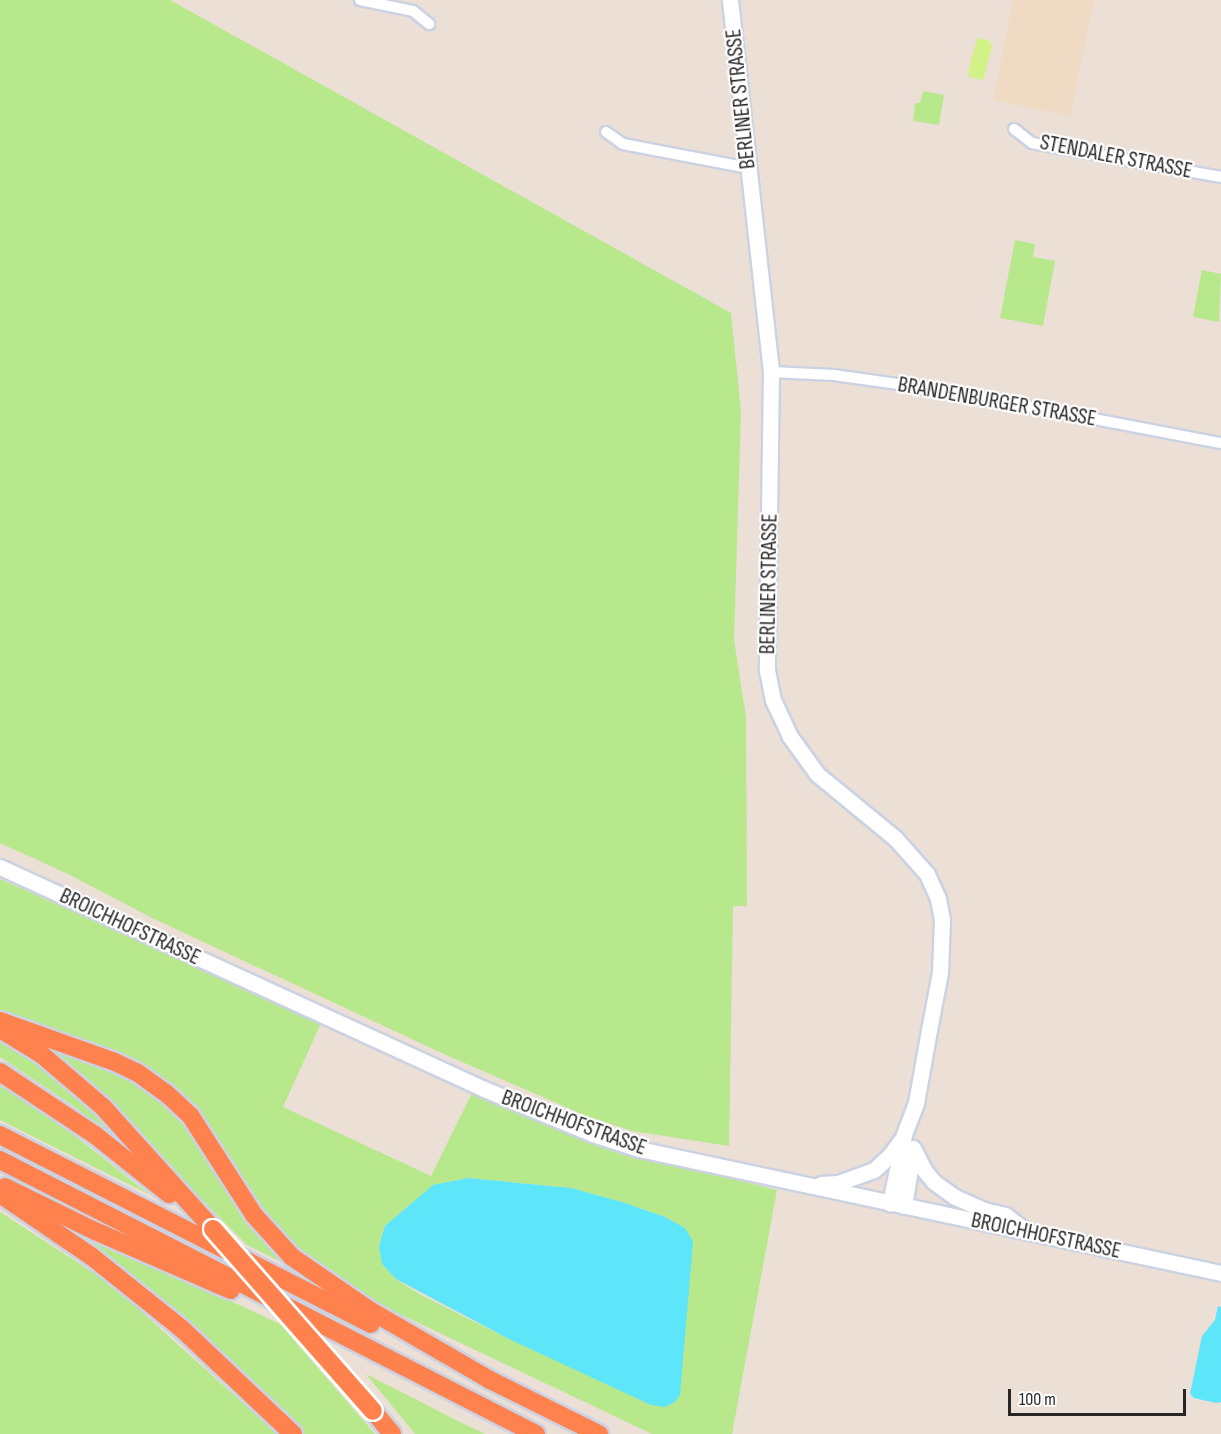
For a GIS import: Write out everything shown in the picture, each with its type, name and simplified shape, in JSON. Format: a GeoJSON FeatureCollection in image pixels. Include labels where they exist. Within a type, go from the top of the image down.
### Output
{"type":"FeatureCollection","features":[{"type":"Feature","properties":{"kind":"highway"},"geometry":{"type":"LineString","coordinates":[[0,1021],[115,1062],[166,1093],[190,1115],[254,1215],[292,1257],[371,1311],[490,1380]]}},
{"type":"Feature","properties":{"kind":"highway"},"geometry":{"type":"LineString","coordinates":[[0,1029],[41,1054],[102,1107],[213,1229],[392,1434]]}},
{"type":"Feature","properties":{"kind":"highway"},"geometry":{"type":"LineString","coordinates":[[0,1072],[95,1135],[213,1229]]}},
{"type":"Feature","properties":{"kind":"highway"},"geometry":{"type":"LineString","coordinates":[[0,1135],[357,1317],[599,1434]]}},
{"type":"Feature","properties":{"kind":"highway"},"geometry":{"type":"LineString","coordinates":[[0,1160],[536,1434]]}},
{"type":"Feature","properties":{"kind":"highway"},"geometry":{"type":"LineString","coordinates":[[0,1185],[95,1231],[274,1310],[326,1326]]}},
{"type":"Feature","properties":{"kind":"highway"},"geometry":{"type":"LineString","coordinates":[[0,1194],[91,1256],[182,1329],[293,1434]]}},
{"type":"Feature","properties":{"kind":"street"},"geometry":{"type":"LineString","coordinates":[[360,0],[413,11],[429,24]]}},
{"type":"Feature","properties":{"kind":"street","name":"BERLINER STRASSE"},"geometry":{"type":"LineString","coordinates":[[730,0],[771,372],[767,670],[773,700],[789,735],[817,774],[909,852],[927,874],[938,899],[942,920],[940,972],[916,1103],[904,1135],[897,1205]]}},
{"type":"Feature","properties":{"kind":"street","name":"STENDALER STRASSE"},"geometry":{"type":"LineString","coordinates":[[1014,129],[1032,142],[1221,177]]}},
{"type":"Feature","properties":{"kind":"street"},"geometry":{"type":"LineString","coordinates":[[606,132],[623,144],[749,168]]}},
{"type":"Feature","properties":{"kind":"street","name":"BRANDENBURGER STRASSE"},"geometry":{"type":"LineString","coordinates":[[771,372],[834,375],[953,392],[1221,443]]}},
{"type":"Feature","properties":{"kind":"street","name":"BROICHHOFSTRASSE"},"geometry":{"type":"LineString","coordinates":[[0,867],[554,1119],[639,1149],[1221,1273]]}},
{"type":"Feature","properties":{"kind":"street","name":"BERLINER STRASSE"},"geometry":{"type":"LineString","coordinates":[[897,1205],[913,1148],[917,1116],[916,1103]]}},
{"type":"Feature","properties":{"kind":"street"},"geometry":{"type":"LineString","coordinates":[[808,1185],[838,1183],[874,1170],[891,1154],[904,1135]]}},
{"type":"Feature","properties":{"kind":"street"},"geometry":{"type":"LineString","coordinates":[[913,1148],[924,1170],[934,1182],[956,1197],[984,1210],[1005,1215],[1024,1230]]}},
{"type":"Feature","properties":{"kind":"street"},"geometry":{"type":"LineString","coordinates":[[1193,1267],[1221,1260]]}},
{"type":"Feature","properties":{"kind":"shaded area"},"geometry":{"type":"Polygon","coordinates":[[[1013,0],[1094,0],[1070,116],[993,100],[1013,0]]]}},
{"type":"Feature","properties":{"kind":"green space"},"geometry":{"type":"Polygon","coordinates":[[[0,0],[170,0],[731,313],[741,411],[734,640],[746,717],[747,906],[733,906],[729,1146],[632,1131],[584,1115],[446,1055],[152,918],[68,874],[0,843],[0,0]]]}},
{"type":"Feature","properties":{"kind":"green space"},"geometry":{"type":"Polygon","coordinates":[[[977,38],[990,41],[992,47],[983,80],[969,77],[968,73],[977,38]]]}},
{"type":"Feature","properties":{"kind":"green space"},"geometry":{"type":"Polygon","coordinates":[[[923,91],[944,95],[939,125],[913,121],[915,103],[920,103],[923,91]]]}},
{"type":"Feature","properties":{"kind":"green space"},"geometry":{"type":"Polygon","coordinates":[[[1015,240],[1035,244],[1033,257],[1055,261],[1043,326],[1000,318],[1015,240]]]}},
{"type":"Feature","properties":{"kind":"green space"},"geometry":{"type":"Polygon","coordinates":[[[1202,270],[1221,274],[1219,322],[1193,317],[1202,270]]]}},
{"type":"Feature","properties":{"kind":"green space"},"geometry":{"type":"Polygon","coordinates":[[[0,879],[322,1021],[283,1107],[431,1176],[473,1091],[624,1153],[777,1190],[732,1434],[652,1434],[364,1297],[315,1263],[277,1230],[246,1189],[220,1146],[112,1052],[0,1011],[0,879]],[[468,1178],[433,1185],[385,1226],[379,1246],[382,1264],[396,1279],[419,1294],[507,1338],[685,1228],[665,1217],[571,1188],[468,1178]]]}},
{"type":"Feature","properties":{"kind":"green space"},"geometry":{"type":"Polygon","coordinates":[[[0,1034],[66,1079],[122,1139],[121,1141],[0,1057],[0,1034]]]}},
{"type":"Feature","properties":{"kind":"green space"},"geometry":{"type":"Polygon","coordinates":[[[25,1035],[75,1051],[163,1096],[304,1273],[247,1245],[61,1058],[25,1035]]]}},
{"type":"Feature","properties":{"kind":"green space"},"geometry":{"type":"Polygon","coordinates":[[[0,1082],[35,1104],[150,1195],[0,1120],[0,1082]]]}},
{"type":"Feature","properties":{"kind":"green space"},"geometry":{"type":"Polygon","coordinates":[[[0,1212],[112,1285],[277,1434],[0,1434],[0,1212]]]}},
{"type":"Feature","properties":{"kind":"green space"},"geometry":{"type":"Polygon","coordinates":[[[57,1220],[280,1324],[375,1434],[304,1434],[137,1282],[57,1220]]]}},
{"type":"Feature","properties":{"kind":"green space"},"geometry":{"type":"Polygon","coordinates":[[[366,1374],[460,1422],[485,1434],[415,1434],[366,1374]]]}},
{"type":"Feature","properties":{"kind":"water"},"geometry":{"type":"Polygon","coordinates":[[[468,1178],[571,1188],[665,1217],[685,1228],[693,1242],[680,1395],[675,1402],[665,1407],[651,1405],[507,1338],[396,1279],[382,1264],[379,1246],[385,1226],[433,1185],[468,1178]]]}},
{"type":"Feature","properties":{"kind":"water"},"geometry":{"type":"Polygon","coordinates":[[[1218,1306],[1221,1307],[1221,1402],[1216,1403],[1194,1398],[1190,1394],[1202,1336],[1215,1320],[1218,1306]]]}}]}
